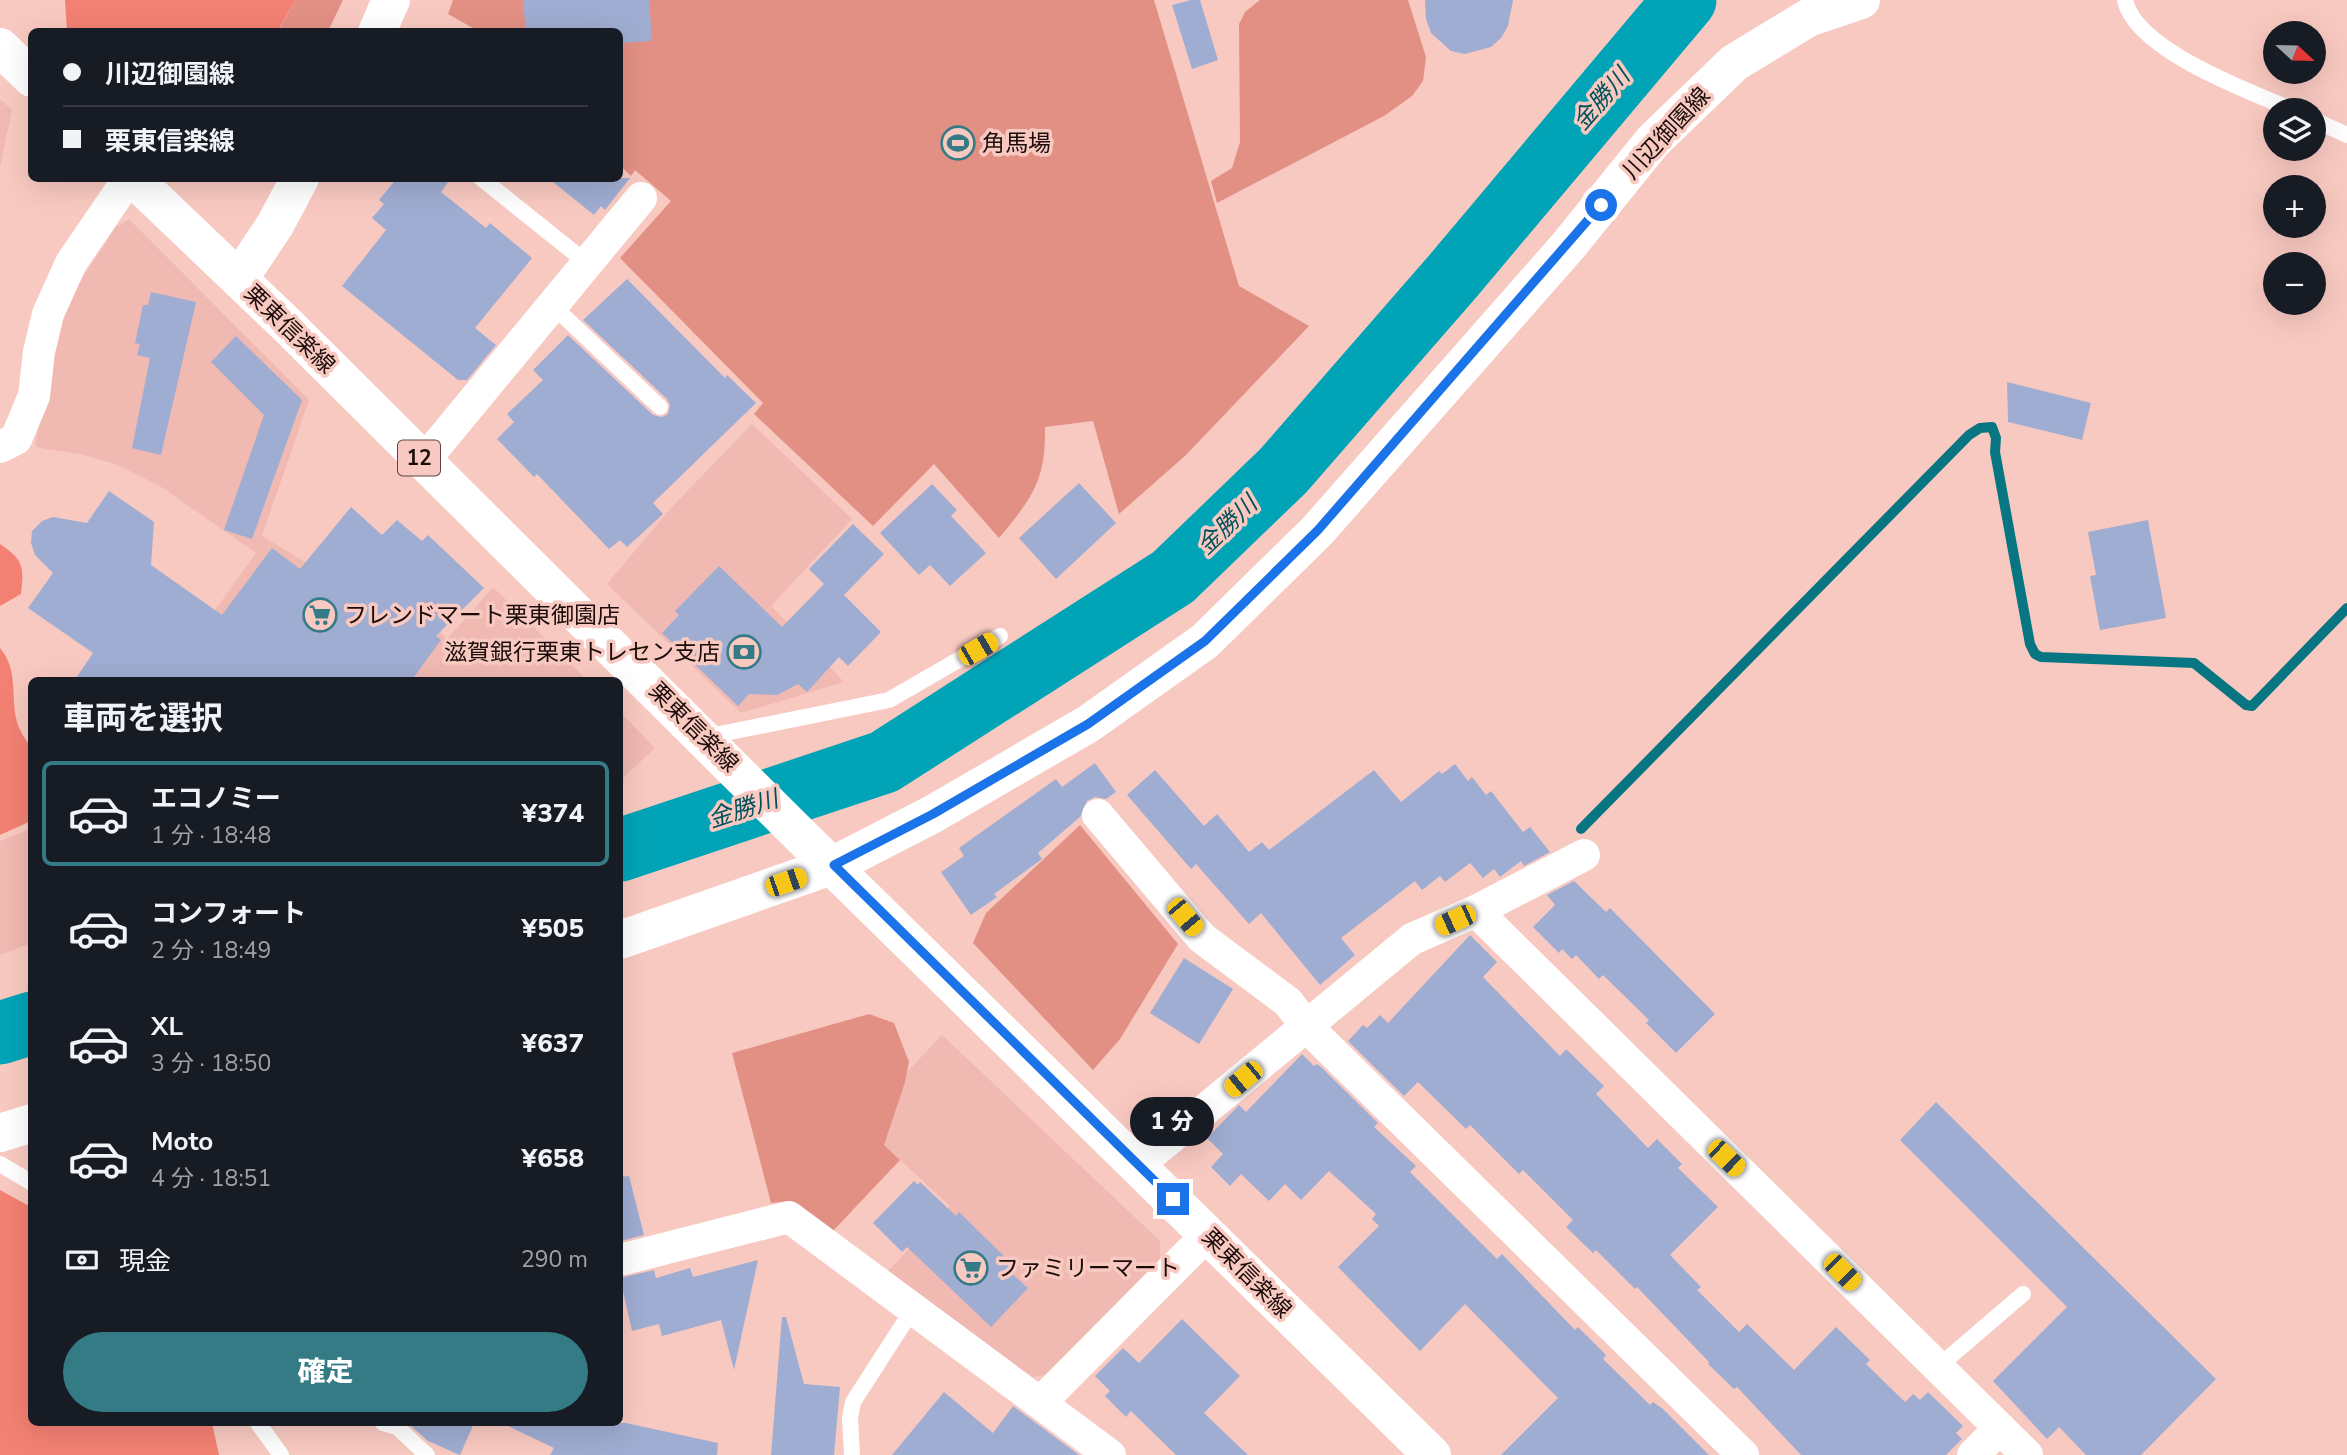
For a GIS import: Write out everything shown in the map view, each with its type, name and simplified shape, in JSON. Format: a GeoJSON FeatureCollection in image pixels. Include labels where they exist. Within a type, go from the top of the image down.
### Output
{"type":"FeatureCollection","features":[{"type":"Feature","properties":{"kind":"main road"},"geometry":{"type":"LineString","coordinates":[[379,28],[391,0]]}},
{"type":"Feature","properties":{"kind":"main road","name":"川辺御園線"},"geometry":{"type":"LineString","coordinates":[[623,939],[834,865],[933,814],[1088,724],[1205,641],[1318,530],[1567,246],[1653,141],[1734,63],[1808,18],[1861,0]]}},
{"type":"Feature","properties":{"kind":"main road"},"geometry":{"type":"LineString","coordinates":[[0,47],[28,74]]}},
{"type":"Feature","properties":{"kind":"main road","name":"栗東信楽線"},"geometry":{"type":"LineString","coordinates":[[135,182],[239,279],[800,835],[834,865],[1432,1455]]}},
{"type":"Feature","properties":{"kind":"main road"},"geometry":{"type":"LineString","coordinates":[[239,279],[275,225],[298,182]]}},
{"type":"Feature","properties":{"kind":"main road"},"geometry":{"type":"LineString","coordinates":[[0,1133],[28,1124]]}},
{"type":"Feature","properties":{"kind":"street"},"geometry":{"type":"LineString","coordinates":[[0,447],[16,439],[34,396],[48,314],[71,263],[128,182]]}},
{"type":"Feature","properties":{"kind":"street"},"geometry":{"type":"LineString","coordinates":[[423,462],[641,198]]}},
{"type":"Feature","properties":{"kind":"street"},"geometry":{"type":"LineString","coordinates":[[1098,815],[1202,938],[1288,1002],[1306,1026],[1743,1455]]}},
{"type":"Feature","properties":{"kind":"street"},"geometry":{"type":"LineString","coordinates":[[1138,1165],[1412,939],[1476,911],[1584,855]]}},
{"type":"Feature","properties":{"kind":"street"},"geometry":{"type":"LineString","coordinates":[[1476,911],[2027,1455]]}},
{"type":"Feature","properties":{"kind":"street"},"geometry":{"type":"LineString","coordinates":[[623,1259],[789,1217],[1042,1401],[1110,1455]]}},
{"type":"Feature","properties":{"kind":"street"},"geometry":{"type":"LineString","coordinates":[[1042,1401],[1208,1234]]}},
{"type":"Feature","properties":{"kind":"street"},"geometry":{"type":"LineString","coordinates":[[1973,1455],[2000,1428]]}},
{"type":"Feature","properties":{"kind":"lane"},"geometry":{"type":"LineString","coordinates":[[2125,0],[2127,11],[2144,32],[2174,54],[2267,98]]}},
{"type":"Feature","properties":{"kind":"lane"},"geometry":{"type":"LineString","coordinates":[[2326,125],[2347,135]]}},
{"type":"Feature","properties":{"kind":"lane"},"geometry":{"type":"LineString","coordinates":[[486,182],[587,264]]}},
{"type":"Feature","properties":{"kind":"lane"},"geometry":{"type":"LineString","coordinates":[[552,305],[660,407]]}},
{"type":"Feature","properties":{"kind":"lane"},"geometry":{"type":"LineString","coordinates":[[715,748],[889,700],[1000,636]]}},
{"type":"Feature","properties":{"kind":"lane"},"geometry":{"type":"LineString","coordinates":[[0,1164],[28,1181]]}},
{"type":"Feature","properties":{"kind":"lane"},"geometry":{"type":"LineString","coordinates":[[1938,1367],[2023,1294]]}},
{"type":"Feature","properties":{"kind":"lane"},"geometry":{"type":"LineString","coordinates":[[852,1455],[850,1418],[853,1402],[913,1309]]}},
{"type":"Feature","properties":{"kind":"lane"},"geometry":{"type":"LineString","coordinates":[[260,1426],[281,1455]]}},
{"type":"Feature","properties":{"kind":"lane"},"geometry":{"type":"LineString","coordinates":[[394,1426],[427,1455]]}},
{"type":"Feature","properties":{"kind":"shaded area"},"geometry":{"type":"Polygon","coordinates":[[[65,0],[295,0],[280,28],[67,28],[65,0]]]}},
{"type":"Feature","properties":{"kind":"shaded area"},"geometry":{"type":"Polygon","coordinates":[[[295,0],[343,0],[329,28],[280,28],[295,0]]]}},
{"type":"Feature","properties":{"kind":"shaded area","name":"角馬場"},"geometry":{"type":"Polygon","coordinates":[[[453,0],[1154,0],[1239,286],[1309,326],[1186,455],[1119,514],[1093,421],[1045,427],[1043,462],[1035,488],[999,538],[934,464],[873,526],[754,414],[763,403],[620,258],[671,201],[635,170],[631,176],[623,168],[623,28],[473,28],[448,14],[453,0]]]}},
{"type":"Feature","properties":{"kind":"shaded area"},"geometry":{"type":"Polygon","coordinates":[[[1260,0],[1408,0],[1426,57],[1423,81],[1412,96],[1384,116],[1217,203],[1211,181],[1232,168],[1240,142],[1239,24],[1245,12],[1260,0]]]}},
{"type":"Feature","properties":{"kind":"shaded area"},"geometry":{"type":"Polygon","coordinates":[[[0,99],[12,110],[0,167],[0,99]]]}},
{"type":"Feature","properties":{"kind":"shaded area"},"geometry":{"type":"Polygon","coordinates":[[[129,219],[309,400],[262,536],[350,589],[373,563],[447,639],[493,587],[584,677],[167,677],[256,553],[163,488],[116,464],[79,454],[35,447],[57,317],[116,227],[129,219]]]}},
{"type":"Feature","properties":{"kind":"shaded area"},"geometry":{"type":"Polygon","coordinates":[[[752,424],[852,519],[771,606],[844,682],[741,713],[607,584],[672,507],[752,424]]]}},
{"type":"Feature","properties":{"kind":"shaded area"},"geometry":{"type":"Polygon","coordinates":[[[0,544],[18,560],[22,577],[21,594],[0,606],[0,544]]]}},
{"type":"Feature","properties":{"kind":"shaded area"},"geometry":{"type":"Polygon","coordinates":[[[0,648],[8,660],[11,672],[17,722],[28,742],[28,822],[0,835],[0,648]]]}},
{"type":"Feature","properties":{"kind":"shaded area"},"geometry":{"type":"Polygon","coordinates":[[[623,715],[655,748],[623,778],[623,715]]]}},
{"type":"Feature","properties":{"kind":"shaded area"},"geometry":{"type":"Polygon","coordinates":[[[1080,825],[1178,944],[1120,1039],[1093,1070],[973,943],[986,913],[1080,825]]]}},
{"type":"Feature","properties":{"kind":"shaded area"},"geometry":{"type":"Polygon","coordinates":[[[28,830],[28,944],[0,955],[0,841],[28,830]]]}},
{"type":"Feature","properties":{"kind":"shaded area"},"geometry":{"type":"Polygon","coordinates":[[[869,1014],[894,1023],[909,1062],[884,1145],[900,1160],[833,1231],[791,1201],[771,1203],[732,1053],[869,1014]]]}},
{"type":"Feature","properties":{"kind":"shaded area"},"geometry":{"type":"Polygon","coordinates":[[[942,1035],[1160,1241],[1160,1258],[1047,1375],[1032,1377],[888,1271],[950,1206],[884,1145],[907,1072],[942,1035]]]}},
{"type":"Feature","properties":{"kind":"shaded area"},"geometry":{"type":"Polygon","coordinates":[[[0,1190],[28,1205],[28,1426],[213,1426],[219,1455],[0,1455],[0,1190]]]}},
{"type":"Feature","properties":{"kind":"building"},"geometry":{"type":"Polygon","coordinates":[[[523,0],[649,0],[652,41],[623,43],[623,28],[526,28],[523,0]]]}},
{"type":"Feature","properties":{"kind":"building"},"geometry":{"type":"Polygon","coordinates":[[[1200,0],[1218,60],[1192,69],[1172,5],[1200,0]]]}},
{"type":"Feature","properties":{"kind":"building"},"geometry":{"type":"Polygon","coordinates":[[[1425,0],[1513,0],[1508,26],[1501,38],[1491,47],[1465,54],[1451,51],[1431,33],[1426,19],[1425,0]]]}},
{"type":"Feature","properties":{"kind":"building"},"geometry":{"type":"Polygon","coordinates":[[[623,178],[630,178],[605,210],[601,206],[594,215],[553,182],[623,182],[623,178]]]}},
{"type":"Feature","properties":{"kind":"building"},"geometry":{"type":"Polygon","coordinates":[[[394,182],[448,182],[441,192],[486,228],[490,223],[532,258],[475,328],[496,345],[467,380],[458,380],[342,286],[386,230],[372,218],[384,204],[379,200],[394,182]]]}},
{"type":"Feature","properties":{"kind":"building"},"geometry":{"type":"Polygon","coordinates":[[[627,279],[725,378],[727,375],[756,403],[653,503],[663,514],[627,547],[620,540],[609,549],[537,474],[534,477],[497,439],[514,422],[507,414],[543,380],[533,370],[568,335],[653,415],[662,417],[668,414],[670,405],[667,399],[583,320],[627,279]]]}},
{"type":"Feature","properties":{"kind":"building"},"geometry":{"type":"Polygon","coordinates":[[[151,292],[196,302],[161,455],[132,448],[150,358],[137,355],[140,344],[135,343],[143,305],[148,305],[151,292]]]}},
{"type":"Feature","properties":{"kind":"building"},"geometry":{"type":"Polygon","coordinates":[[[236,336],[302,400],[252,539],[224,530],[264,415],[211,362],[236,336]]]}},
{"type":"Feature","properties":{"kind":"building"},"geometry":{"type":"Polygon","coordinates":[[[2007,382],[2091,403],[2082,440],[2008,422],[2007,382]]]}},
{"type":"Feature","properties":{"kind":"building"},"geometry":{"type":"Polygon","coordinates":[[[1079,483],[1116,523],[1056,579],[1019,538],[1079,483]]]}},
{"type":"Feature","properties":{"kind":"building"},"geometry":{"type":"Polygon","coordinates":[[[932,484],[957,510],[951,516],[986,553],[950,586],[930,565],[919,575],[880,533],[932,484]]]}},
{"type":"Feature","properties":{"kind":"building"},"geometry":{"type":"Polygon","coordinates":[[[109,491],[154,522],[151,565],[222,615],[272,548],[300,569],[351,507],[382,535],[397,520],[422,541],[428,535],[484,588],[436,636],[441,640],[414,677],[77,677],[93,653],[28,608],[53,573],[35,555],[31,543],[32,531],[42,521],[53,517],[87,523],[109,491]]]}},
{"type":"Feature","properties":{"kind":"building"},"geometry":{"type":"Polygon","coordinates":[[[2148,520],[2166,618],[2100,630],[2090,576],[2096,575],[2088,532],[2148,520]]]}},
{"type":"Feature","properties":{"kind":"building","name":"滋賀銀行栗東トレセン支店"},"geometry":{"type":"Polygon","coordinates":[[[853,524],[884,554],[844,595],[881,632],[848,666],[839,657],[807,692],[798,684],[777,695],[749,694],[738,706],[662,633],[679,615],[675,611],[719,566],[782,627],[824,584],[809,569],[853,524]]]}},
{"type":"Feature","properties":{"kind":"building"},"geometry":{"type":"Polygon","coordinates":[[[1095,763],[1116,792],[1106,799],[1095,797],[1087,801],[1080,817],[1038,853],[1042,859],[994,894],[997,897],[971,915],[941,872],[964,856],[959,848],[1056,779],[1062,787],[1095,763]]]}},
{"type":"Feature","properties":{"kind":"building"},"geometry":{"type":"Polygon","coordinates":[[[1455,764],[1468,781],[1472,777],[1486,795],[1491,791],[1523,832],[1530,827],[1550,852],[1524,866],[1521,861],[1500,877],[1494,869],[1483,878],[1470,863],[1445,882],[1440,876],[1422,890],[1415,881],[1341,938],[1355,955],[1320,985],[1261,913],[1249,924],[1196,864],[1191,869],[1127,795],[1155,770],[1204,826],[1217,814],[1249,852],[1262,842],[1269,850],[1374,770],[1401,802],[1439,771],[1442,774],[1455,764]]]}},
{"type":"Feature","properties":{"kind":"building"},"geometry":{"type":"Polygon","coordinates":[[[1574,881],[1606,912],[1610,908],[1715,1014],[1676,1053],[1646,1023],[1649,1020],[1603,975],[1599,979],[1576,955],[1572,959],[1562,949],[1559,953],[1533,927],[1555,905],[1547,895],[1574,881]]]}},
{"type":"Feature","properties":{"kind":"building"},"geometry":{"type":"Polygon","coordinates":[[[1470,935],[1497,962],[1483,977],[1560,1056],[1566,1049],[1604,1086],[1596,1094],[1648,1148],[1657,1139],[1682,1164],[1678,1168],[1718,1207],[1670,1255],[1701,1287],[1697,1290],[1739,1332],[1747,1324],[1794,1370],[1836,1327],[1870,1360],[1866,1364],[1905,1402],[1913,1394],[1920,1400],[1928,1392],[1963,1426],[1956,1433],[1962,1439],[1946,1455],[1801,1455],[1737,1387],[1734,1389],[1708,1364],[1637,1287],[1635,1289],[1596,1250],[1593,1253],[1566,1227],[1573,1220],[1523,1170],[1519,1174],[1470,1125],[1466,1129],[1418,1082],[1404,1096],[1348,1041],[1363,1025],[1367,1028],[1380,1015],[1388,1023],[1470,935]]]}},
{"type":"Feature","properties":{"kind":"building"},"geometry":{"type":"Polygon","coordinates":[[[1184,958],[1233,989],[1199,1044],[1150,1013],[1184,958]]]}},
{"type":"Feature","properties":{"kind":"building"},"geometry":{"type":"Polygon","coordinates":[[[1302,1054],[1314,1066],[1317,1064],[1322,1068],[1378,1123],[1374,1127],[1416,1166],[1410,1172],[1497,1259],[1502,1254],[1575,1330],[1578,1327],[1606,1355],[1603,1359],[1650,1405],[1653,1402],[1663,1409],[1709,1455],[1501,1455],[1558,1398],[1465,1304],[1420,1351],[1338,1267],[1379,1226],[1372,1219],[1376,1214],[1329,1171],[1301,1200],[1285,1184],[1269,1201],[1241,1174],[1230,1186],[1211,1167],[1223,1154],[1207,1138],[1239,1105],[1246,1112],[1302,1054]]]}},
{"type":"Feature","properties":{"kind":"building"},"geometry":{"type":"Polygon","coordinates":[[[1936,1102],[2216,1379],[2141,1455],[2086,1455],[2059,1427],[2047,1439],[1993,1381],[2067,1307],[1900,1140],[1936,1102]]]}},
{"type":"Feature","properties":{"kind":"building"},"geometry":{"type":"Polygon","coordinates":[[[629,1176],[644,1235],[623,1240],[623,1177],[629,1176]]]}},
{"type":"Feature","properties":{"kind":"building","name":"ファミリーマート"},"geometry":{"type":"Polygon","coordinates":[[[914,1181],[918,1185],[920,1182],[956,1216],[959,1212],[1014,1266],[1009,1271],[1028,1288],[991,1327],[907,1247],[902,1252],[873,1223],[914,1181]]]}},
{"type":"Feature","properties":{"kind":"building"},"geometry":{"type":"Polygon","coordinates":[[[758,1260],[734,1370],[721,1320],[662,1336],[659,1324],[632,1331],[623,1291],[623,1277],[654,1270],[656,1278],[690,1268],[693,1277],[758,1260]]]}},
{"type":"Feature","properties":{"kind":"building"},"geometry":{"type":"Polygon","coordinates":[[[782,1317],[786,1317],[804,1384],[840,1387],[834,1455],[771,1455],[782,1317]]]}},
{"type":"Feature","properties":{"kind":"building"},"geometry":{"type":"Polygon","coordinates":[[[1182,1319],[1240,1376],[1204,1413],[1248,1455],[1176,1455],[1131,1411],[1126,1417],[1105,1396],[1110,1391],[1095,1376],[1123,1348],[1139,1363],[1182,1319]]]}},
{"type":"Feature","properties":{"kind":"building"},"geometry":{"type":"Polygon","coordinates":[[[944,1392],[993,1433],[1013,1406],[1079,1455],[892,1455],[944,1392]]]}},
{"type":"Feature","properties":{"kind":"building"},"geometry":{"type":"Polygon","coordinates":[[[623,1423],[626,1423],[718,1443],[717,1455],[550,1455],[554,1448],[508,1426],[623,1426],[623,1423]]]}},
{"type":"Feature","properties":{"kind":"building"},"geometry":{"type":"Polygon","coordinates":[[[411,1426],[473,1426],[460,1455],[428,1441],[411,1426]]]}},
{"type":"Feature","properties":{"kind":"waterway","name":"金勝川"},"geometry":{"type":"LineString","coordinates":[[623,849],[884,762],[1173,577],[1283,471],[1453,276],[1685,0]]}},
{"type":"Feature","properties":{"kind":"waterway"},"geometry":{"type":"LineString","coordinates":[[1581,829],[1969,435],[1980,428],[1992,427],[1996,438],[1995,452],[2030,644],[2035,654],[2041,657],[2194,663],[2246,705],[2252,706],[2347,608]]}},
{"type":"Feature","properties":{"kind":"waterway"},"geometry":{"type":"LineString","coordinates":[[0,1022],[4,1031]]}},
{"type":"Feature","properties":{"kind":"waterway","name":"金勝川"},"geometry":{"type":"LineString","coordinates":[[0,1033],[28,1024]]}},
{"type":"Feature","properties":{"kind":"place","name":"角馬場"},"geometry":{"type":"Point","coordinates":[958,143]}},
{"type":"Feature","properties":{"kind":"place","name":"フレンドマート栗東御園店"},"geometry":{"type":"Point","coordinates":[320,615]}},
{"type":"Feature","properties":{"kind":"place","name":"滋賀銀行栗東トレセン支店"},"geometry":{"type":"Point","coordinates":[744,652]}},
{"type":"Feature","properties":{"kind":"place","name":"ファミリーマート"},"geometry":{"type":"Point","coordinates":[971,1268]}},
{"type":"Feature","properties":{"kind":"route"},"geometry":{"type":"LineString","coordinates":[[1173,1199],[834,865],[933,814],[1088,724],[1205,641],[1318,530],[1601,205]]}}]}
